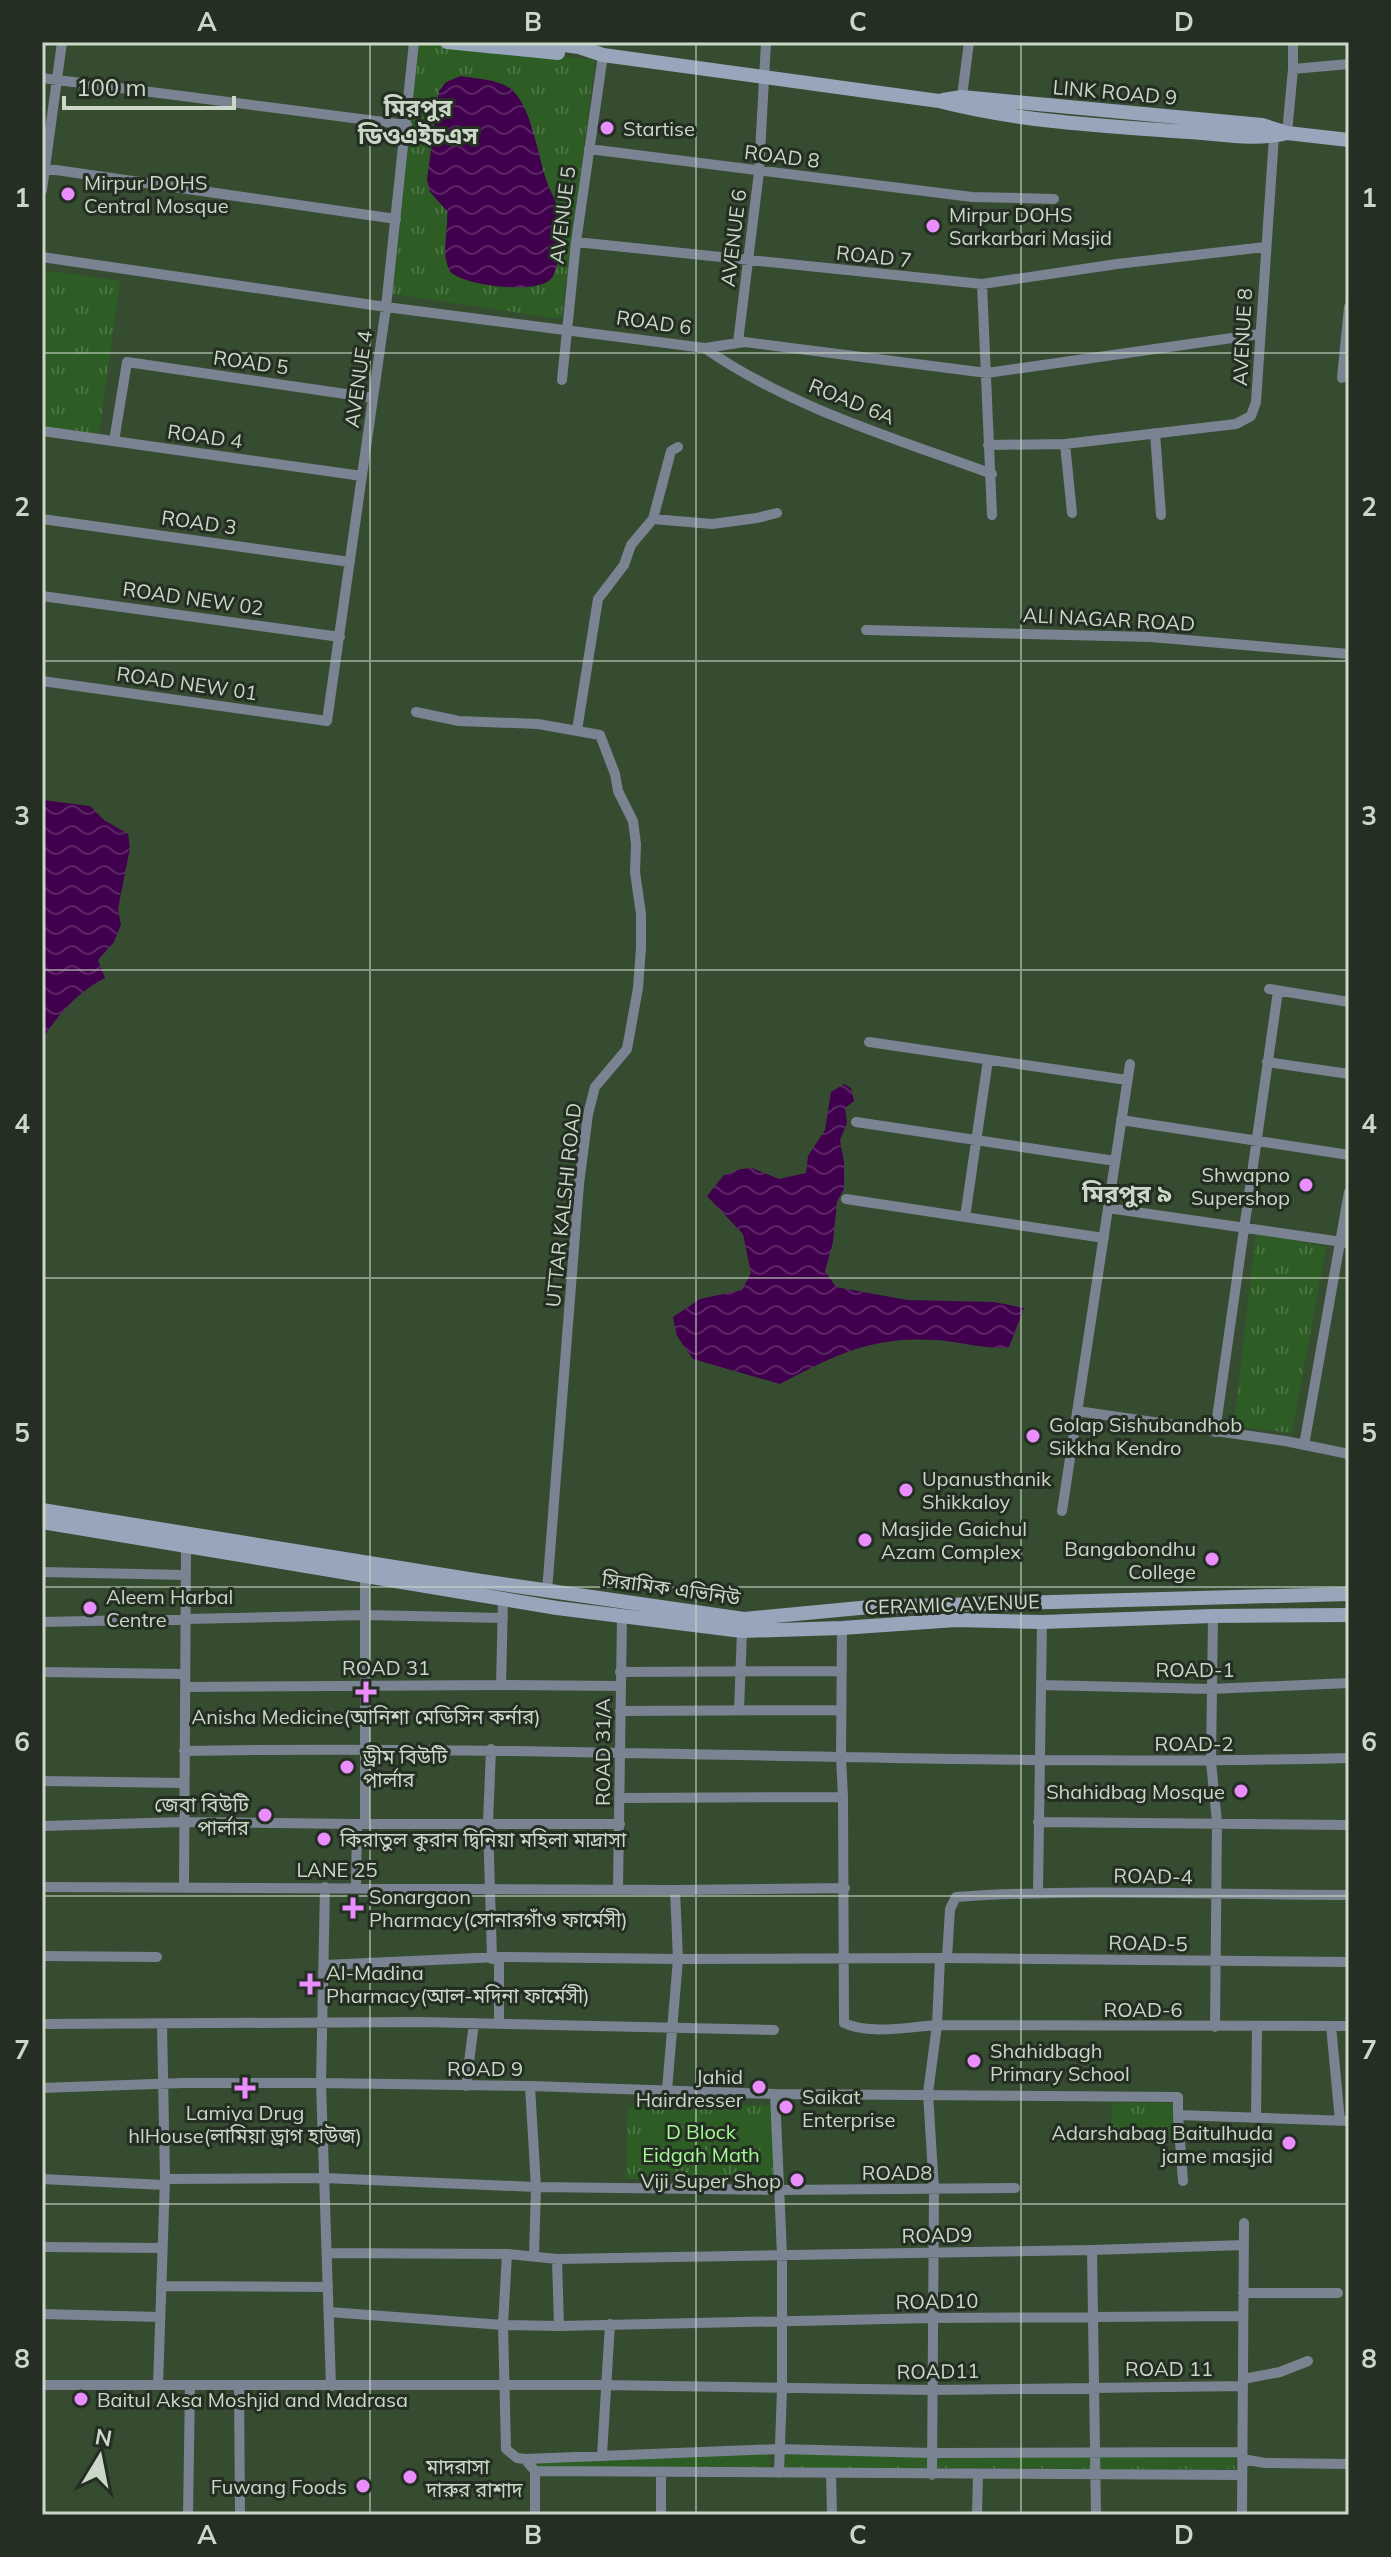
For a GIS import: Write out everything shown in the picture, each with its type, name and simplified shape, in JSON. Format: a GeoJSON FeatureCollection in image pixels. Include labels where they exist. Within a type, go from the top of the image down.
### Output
{"type":"FeatureCollection","features":[{"type":"Feature","properties":{"kind":"main road","name":"LINK ROAD 9"},"geometry":{"type":"LineString","coordinates":[[447,42],[584,56],[603,55],[939,101],[1262,125],[1280,135],[1349,140]]}},
{"type":"Feature","properties":{"kind":"main road","name":"LINK ROAD 9"},"geometry":{"type":"LineString","coordinates":[[542,42],[579,47],[603,55]]}},
{"type":"Feature","properties":{"kind":"main road","name":"সিরামিক এভিনিউ"},"geometry":{"type":"LineString","coordinates":[[42,1510],[547,1591],[744,1619],[870,1607],[1349,1594]]}},
{"type":"Feature","properties":{"kind":"main road"},"geometry":{"type":"LineString","coordinates":[[42,1522],[503,1599]]}},
{"type":"Feature","properties":{"kind":"main road","name":"CERAMIC AVENUE"},"geometry":{"type":"LineString","coordinates":[[503,1599],[742,1631],[956,1620],[1042,1622],[1349,1615]]}},
{"type":"Feature","properties":{"kind":"street"},"geometry":{"type":"LineString","coordinates":[[42,190],[62,42]]}},
{"type":"Feature","properties":{"kind":"street","name":"AVENUE 4"},"geometry":{"type":"LineString","coordinates":[[327,721],[386,307],[414,42]]}},
{"type":"Feature","properties":{"kind":"street","name":"AVENUE 6"},"geometry":{"type":"LineString","coordinates":[[738,342],[759,172],[766,42]]}},
{"type":"Feature","properties":{"kind":"street"},"geometry":{"type":"LineString","coordinates":[[961,102],[969,42]]}},
{"type":"Feature","properties":{"kind":"street","name":"AVENUE 8"},"geometry":{"type":"LineString","coordinates":[[988,445],[1065,444],[1236,424],[1251,416],[1255,408],[1265,247],[1280,135],[1293,69],[1293,42]]}},
{"type":"Feature","properties":{"kind":"street","name":"AVENUE 5"},"geometry":{"type":"LineString","coordinates":[[562,380],[576,242],[603,55]]}},
{"type":"Feature","properties":{"kind":"street"},"geometry":{"type":"LineString","coordinates":[[1293,69],[1349,64]]}},
{"type":"Feature","properties":{"kind":"street"},"geometry":{"type":"LineString","coordinates":[[42,78],[407,125]]}},
{"type":"Feature","properties":{"kind":"street","name":"ROAD 8"},"geometry":{"type":"LineString","coordinates":[[589,149],[972,197],[1054,199]]}},
{"type":"Feature","properties":{"kind":"street"},"geometry":{"type":"LineString","coordinates":[[43,169],[396,219]]}},
{"type":"Feature","properties":{"kind":"street","name":"ROAD 7"},"geometry":{"type":"LineString","coordinates":[[576,242],[982,284],[1265,247]]}},
{"type":"Feature","properties":{"kind":"street","name":"ROAD 6"},"geometry":{"type":"LineString","coordinates":[[42,257],[386,307],[705,348],[738,342],[987,373],[1260,334]]}},
{"type":"Feature","properties":{"kind":"street"},"geometry":{"type":"LineString","coordinates":[[982,284],[992,515]]}},
{"type":"Feature","properties":{"kind":"street"},"geometry":{"type":"LineString","coordinates":[[1342,378],[1349,307]]}},
{"type":"Feature","properties":{"kind":"street","name":"ROAD 6A"},"geometry":{"type":"LineString","coordinates":[[705,348],[740,372],[812,405],[992,474]]}},
{"type":"Feature","properties":{"kind":"street","name":"ROAD 5"},"geometry":{"type":"LineString","coordinates":[[114,441],[127,362],[373,398]]}},
{"type":"Feature","properties":{"kind":"street","name":"ROAD 4"},"geometry":{"type":"LineString","coordinates":[[42,431],[362,476]]}},
{"type":"Feature","properties":{"kind":"street"},"geometry":{"type":"LineString","coordinates":[[1155,433],[1161,515]]}},
{"type":"Feature","properties":{"kind":"street"},"geometry":{"type":"LineString","coordinates":[[1065,444],[1072,513]]}},
{"type":"Feature","properties":{"kind":"street"},"geometry":{"type":"LineString","coordinates":[[416,712],[459,721],[538,724],[577,730],[598,599],[624,565],[631,545],[653,519],[671,451],[678,447]]}},
{"type":"Feature","properties":{"kind":"street"},"geometry":{"type":"LineString","coordinates":[[653,519],[712,524],[777,513]]}},
{"type":"Feature","properties":{"kind":"street","name":"ROAD 3"},"geometry":{"type":"LineString","coordinates":[[42,519],[350,562]]}},
{"type":"Feature","properties":{"kind":"street","name":"ROAD NEW 02"},"geometry":{"type":"LineString","coordinates":[[42,596],[340,637]]}},
{"type":"Feature","properties":{"kind":"street","name":"ALI NAGAR ROAD"},"geometry":{"type":"LineString","coordinates":[[866,630],[1151,637],[1349,654]]}},
{"type":"Feature","properties":{"kind":"street","name":"ROAD NEW 01"},"geometry":{"type":"LineString","coordinates":[[42,681],[327,721]]}},
{"type":"Feature","properties":{"kind":"street","name":"UTTAR KALSHI ROAD"},"geometry":{"type":"LineString","coordinates":[[547,1591],[579,1184],[588,1114],[595,1087],[627,1049],[638,988],[641,914],[633,821],[618,791],[600,735],[577,730]]}},
{"type":"Feature","properties":{"kind":"street"},"geometry":{"type":"LineString","coordinates":[[1215,1432],[1267,1062],[1274,990],[1349,1002]]}},
{"type":"Feature","properties":{"kind":"street"},"geometry":{"type":"LineString","coordinates":[[869,1042],[1127,1080]]}},
{"type":"Feature","properties":{"kind":"street"},"geometry":{"type":"LineString","coordinates":[[965,1217],[988,1060]]}},
{"type":"Feature","properties":{"kind":"street"},"geometry":{"type":"LineString","coordinates":[[1267,1062],[1349,1074]]}},
{"type":"Feature","properties":{"kind":"street"},"geometry":{"type":"LineString","coordinates":[[1062,1511],[1130,1064]]}},
{"type":"Feature","properties":{"kind":"street"},"geometry":{"type":"LineString","coordinates":[[1121,1120],[1349,1155]]}},
{"type":"Feature","properties":{"kind":"street"},"geometry":{"type":"LineString","coordinates":[[856,1122],[1115,1161]]}},
{"type":"Feature","properties":{"kind":"street"},"geometry":{"type":"LineString","coordinates":[[1304,1445],[1345,1242],[1349,1192]]}},
{"type":"Feature","properties":{"kind":"street"},"geometry":{"type":"LineString","coordinates":[[846,1199],[1104,1238]]}},
{"type":"Feature","properties":{"kind":"street"},"geometry":{"type":"LineString","coordinates":[[1108,1208],[1345,1242]]}},
{"type":"Feature","properties":{"kind":"street"},"geometry":{"type":"LineString","coordinates":[[1077,1411],[1349,1454]]}},
{"type":"Feature","properties":{"kind":"street"},"geometry":{"type":"LineString","coordinates":[[184,1888],[186,1546]]}},
{"type":"Feature","properties":{"kind":"street"},"geometry":{"type":"LineString","coordinates":[[42,1572],[186,1575]]}},
{"type":"Feature","properties":{"kind":"street"},"geometry":{"type":"LineString","coordinates":[[356,1887],[365,1748],[365,1576]]}},
{"type":"Feature","properties":{"kind":"street"},"geometry":{"type":"LineString","coordinates":[[501,1685],[503,1599]]}},
{"type":"Feature","properties":{"kind":"street"},"geometry":{"type":"LineString","coordinates":[[42,1622],[366,1615],[503,1618]]}},
{"type":"Feature","properties":{"kind":"street","name":"ROAD 31/A"},"geometry":{"type":"LineString","coordinates":[[618,1888],[622,1616]]}},
{"type":"Feature","properties":{"kind":"street"},"geometry":{"type":"LineString","coordinates":[[1213,1616],[1211,1762],[1217,1822],[1215,2027]]}},
{"type":"Feature","properties":{"kind":"street"},"geometry":{"type":"LineString","coordinates":[[1038,1891],[1042,1622]]}},
{"type":"Feature","properties":{"kind":"street"},"geometry":{"type":"LineString","coordinates":[[842,1628],[843,1959]]}},
{"type":"Feature","properties":{"kind":"street"},"geometry":{"type":"LineString","coordinates":[[739,1710],[742,1631]]}},
{"type":"Feature","properties":{"kind":"street"},"geometry":{"type":"LineString","coordinates":[[620,1672],[841,1671]]}},
{"type":"Feature","properties":{"kind":"street"},"geometry":{"type":"LineString","coordinates":[[42,1672],[185,1674]]}},
{"type":"Feature","properties":{"kind":"street","name":"ROAD-1"},"geometry":{"type":"LineString","coordinates":[[1041,1685],[1211,1689],[1349,1683]]}},
{"type":"Feature","properties":{"kind":"street","name":"ROAD 31"},"geometry":{"type":"LineString","coordinates":[[185,1687],[366,1684],[621,1686]]}},
{"type":"Feature","properties":{"kind":"street"},"geometry":{"type":"LineString","coordinates":[[620,1711],[841,1710]]}},
{"type":"Feature","properties":{"kind":"street"},"geometry":{"type":"LineString","coordinates":[[491,1749],[488,1823],[499,2023]]}},
{"type":"Feature","properties":{"kind":"street","name":"ROAD-2"},"geometry":{"type":"LineString","coordinates":[[184,1751],[491,1749],[621,1754],[1211,1762],[1349,1758]]}},
{"type":"Feature","properties":{"kind":"street"},"geometry":{"type":"LineString","coordinates":[[42,1781],[184,1783]]}},
{"type":"Feature","properties":{"kind":"street"},"geometry":{"type":"LineString","coordinates":[[621,1798],[843,1797]]}},
{"type":"Feature","properties":{"kind":"street"},"geometry":{"type":"LineString","coordinates":[[42,1826],[184,1822],[620,1824]]}},
{"type":"Feature","properties":{"kind":"street"},"geometry":{"type":"LineString","coordinates":[[1038,1822],[1349,1825]]}},
{"type":"Feature","properties":{"kind":"street","name":"LANE 25"},"geometry":{"type":"LineString","coordinates":[[42,1887],[845,1888]]}},
{"type":"Feature","properties":{"kind":"street"},"geometry":{"type":"LineString","coordinates":[[325,1887],[321,2083],[331,2386]]}},
{"type":"Feature","properties":{"kind":"street"},"geometry":{"type":"LineString","coordinates":[[667,2090],[678,1959],[675,1890]]}},
{"type":"Feature","properties":{"kind":"street","name":"ROAD-4"},"geometry":{"type":"LineString","coordinates":[[943,1958],[950,1909],[956,1897],[1038,1891],[1349,1895]]}},
{"type":"Feature","properties":{"kind":"street"},"geometry":{"type":"LineString","coordinates":[[42,1956],[157,1957]]}},
{"type":"Feature","properties":{"kind":"street","name":"ROAD-5"},"geometry":{"type":"LineString","coordinates":[[324,1965],[495,1958],[1349,1962]]}},
{"type":"Feature","properties":{"kind":"street"},"geometry":{"type":"LineString","coordinates":[[932,2475],[934,2190],[928,2093],[943,1958]]}},
{"type":"Feature","properties":{"kind":"street","name":"ROAD-6"},"geometry":{"type":"LineString","coordinates":[[843,1959],[844,2023],[853,2027],[1349,2026]]}},
{"type":"Feature","properties":{"kind":"street"},"geometry":{"type":"LineString","coordinates":[[466,2086],[474,2023]]}},
{"type":"Feature","properties":{"kind":"street"},"geometry":{"type":"LineString","coordinates":[[42,2024],[499,2023],[774,2030]]}},
{"type":"Feature","properties":{"kind":"street"},"geometry":{"type":"LineString","coordinates":[[158,2385],[165,2182],[162,2024]]}},
{"type":"Feature","properties":{"kind":"street"},"geometry":{"type":"LineString","coordinates":[[1183,2181],[1178,2115],[1345,2121],[1331,2026]]}},
{"type":"Feature","properties":{"kind":"street"},"geometry":{"type":"LineString","coordinates":[[1256,2118],[1257,2027]]}},
{"type":"Feature","properties":{"kind":"street","name":"ROAD 9"},"geometry":{"type":"LineString","coordinates":[[42,2088],[321,2083],[775,2094],[1178,2097],[1178,2115]]}},
{"type":"Feature","properties":{"kind":"street"},"geometry":{"type":"LineString","coordinates":[[530,2086],[536,2187],[534,2256]]}},
{"type":"Feature","properties":{"kind":"street"},"geometry":{"type":"LineString","coordinates":[[775,2094],[782,2255],[779,2473]]}},
{"type":"Feature","properties":{"kind":"street","name":"ROAD8"},"geometry":{"type":"LineString","coordinates":[[42,2179],[165,2182],[324,2178],[536,2187],[779,2190],[1015,2188]]}},
{"type":"Feature","properties":{"kind":"street"},"geometry":{"type":"LineString","coordinates":[[1242,2515],[1244,2223]]}},
{"type":"Feature","properties":{"kind":"street","name":"ROAD9"},"geometry":{"type":"LineString","coordinates":[[327,2253],[507,2254],[557,2259],[1244,2245]]}},
{"type":"Feature","properties":{"kind":"street"},"geometry":{"type":"LineString","coordinates":[[42,2247],[162,2248]]}},
{"type":"Feature","properties":{"kind":"street"},"geometry":{"type":"LineString","coordinates":[[1092,2250],[1096,2515]]}},
{"type":"Feature","properties":{"kind":"street"},"geometry":{"type":"LineString","coordinates":[[507,2254],[503,2325],[506,2449],[517,2458],[779,2449],[932,2453],[1097,2452],[1242,2456],[1265,2463],[1349,2464]]}},
{"type":"Feature","properties":{"kind":"street"},"geometry":{"type":"LineString","coordinates":[[557,2259],[559,2326]]}},
{"type":"Feature","properties":{"kind":"street"},"geometry":{"type":"LineString","coordinates":[[161,2286],[328,2287]]}},
{"type":"Feature","properties":{"kind":"street"},"geometry":{"type":"LineString","coordinates":[[1243,2293],[1338,2293]]}},
{"type":"Feature","properties":{"kind":"street","name":"ROAD10"},"geometry":{"type":"LineString","coordinates":[[329,2312],[503,2325],[559,2326],[933,2318],[1243,2316]]}},
{"type":"Feature","properties":{"kind":"street"},"geometry":{"type":"LineString","coordinates":[[42,2314],[160,2317]]}},
{"type":"Feature","properties":{"kind":"street"},"geometry":{"type":"LineString","coordinates":[[602,2455],[610,2324]]}},
{"type":"Feature","properties":{"kind":"street","name":"ROAD 11"},"geometry":{"type":"LineString","coordinates":[[1095,2386],[1243,2383],[1308,2361]]}},
{"type":"Feature","properties":{"kind":"street","name":"ROAD11"},"geometry":{"type":"LineString","coordinates":[[42,2385],[604,2385],[933,2390],[1095,2386]]}},
{"type":"Feature","properties":{"kind":"street"},"geometry":{"type":"LineString","coordinates":[[188,2515],[190,2385]]}},
{"type":"Feature","properties":{"kind":"street"},"geometry":{"type":"LineString","coordinates":[[239,2385],[240,2515]]}},
{"type":"Feature","properties":{"kind":"street"},"geometry":{"type":"LineString","coordinates":[[525,2459],[535,2471],[535,2515]]}},
{"type":"Feature","properties":{"kind":"street"},"geometry":{"type":"LineString","coordinates":[[535,2471],[1242,2475]]}},
{"type":"Feature","properties":{"kind":"street"},"geometry":{"type":"LineString","coordinates":[[831,2473],[832,2515]]}},
{"type":"Feature","properties":{"kind":"street"},"geometry":{"type":"LineString","coordinates":[[661,2474],[661,2515]]}},
{"type":"Feature","properties":{"kind":"street"},"geometry":{"type":"LineString","coordinates":[[977,2515],[978,2475]]}},
{"type":"Feature","properties":{"kind":"green space"},"geometry":{"type":"Polygon","coordinates":[[[419,42],[595,60],[561,319],[393,294],[419,42]]]}},
{"type":"Feature","properties":{"kind":"green space"},"geometry":{"type":"Polygon","coordinates":[[[42,270],[120,281],[99,434],[42,426],[42,270]]]}},
{"type":"Feature","properties":{"kind":"green space"},"geometry":{"type":"Polygon","coordinates":[[[1256,1232],[1326,1247],[1292,1433],[1234,1426],[1256,1232]]]}},
{"type":"Feature","properties":{"kind":"green space"},"geometry":{"type":"Polygon","coordinates":[[[1112,2103],[1177,2103],[1176,2136],[1111,2135],[1112,2103]]]}},
{"type":"Feature","properties":{"kind":"green space","name":"D Block Eidgah Math"},"geometry":{"type":"Polygon","coordinates":[[[775,2105],[773,2178],[626,2179],[628,2106],[775,2105]]]}},
{"type":"Feature","properties":{"kind":"green space"},"geometry":{"type":"Polygon","coordinates":[[[786,2452],[928,2453],[927,2472],[785,2471],[786,2452]]]}},
{"type":"Feature","properties":{"kind":"green space"},"geometry":{"type":"Polygon","coordinates":[[[768,2453],[770,2468],[539,2468],[533,2463],[768,2453]]]}},
{"type":"Feature","properties":{"kind":"green space"},"geometry":{"type":"Polygon","coordinates":[[[935,2455],[1094,2456],[1094,2469],[934,2468],[935,2455]]]}},
{"type":"Feature","properties":{"kind":"green space"},"geometry":{"type":"Polygon","coordinates":[[[1100,2455],[1235,2455],[1235,2469],[1099,2470],[1100,2455]]]}},
{"type":"Feature","properties":{"kind":"water"},"geometry":{"type":"Polygon","coordinates":[[[461,76],[508,87],[525,109],[562,222],[557,264],[553,276],[546,282],[518,287],[484,284],[457,276],[447,264],[447,211],[430,192],[427,179],[439,91],[446,82],[461,76]]]}},
{"type":"Feature","properties":{"kind":"water"},"geometry":{"type":"Polygon","coordinates":[[[42,800],[90,806],[104,820],[128,834],[130,848],[118,909],[121,925],[114,942],[98,960],[105,978],[69,1004],[42,1039],[42,800]]]}},
{"type":"Feature","properties":{"kind":"water"},"geometry":{"type":"Polygon","coordinates":[[[844,1084],[851,1088],[854,1101],[845,1108],[847,1123],[840,1140],[844,1189],[837,1201],[833,1242],[825,1271],[836,1287],[907,1300],[994,1302],[1024,1308],[1009,1347],[934,1340],[891,1341],[853,1350],[780,1384],[693,1359],[677,1336],[673,1317],[700,1299],[742,1290],[751,1273],[743,1234],[707,1196],[724,1175],[741,1169],[752,1168],[779,1179],[806,1173],[808,1156],[825,1130],[831,1092],[844,1084]]]}},
{"type":"Feature","properties":{"kind":"place","name":"Startise"},"geometry":{"type":"Point","coordinates":[607,128]}},
{"type":"Feature","properties":{"kind":"place","name":"Mirpur DOHS Central Mosque"},"geometry":{"type":"Point","coordinates":[68,194]}},
{"type":"Feature","properties":{"kind":"place","name":"Mirpur DOHS Sarkarbari Masjid"},"geometry":{"type":"Point","coordinates":[933,226]}},
{"type":"Feature","properties":{"kind":"place","name":"Shwapno Supershop"},"geometry":{"type":"Point","coordinates":[1306,1185]}},
{"type":"Feature","properties":{"kind":"place","name":"Golap Sishubandhob Sikkha Kendro"},"geometry":{"type":"Point","coordinates":[1033,1436]}},
{"type":"Feature","properties":{"kind":"place","name":"Upanusthanik Shikkaloy"},"geometry":{"type":"Point","coordinates":[906,1490]}},
{"type":"Feature","properties":{"kind":"place","name":"Masjide Gaichul Azam Complex"},"geometry":{"type":"Point","coordinates":[865,1540]}},
{"type":"Feature","properties":{"kind":"place","name":"Bangabondhu College"},"geometry":{"type":"Point","coordinates":[1212,1559]}},
{"type":"Feature","properties":{"kind":"place","name":"Aleem Harbal Centre"},"geometry":{"type":"Point","coordinates":[90,1608]}},
{"type":"Feature","properties":{"kind":"place","name":"Anisha Medicine(আনিশা মেডিসিন কর্নার)"},"geometry":{"type":"Point","coordinates":[366,1692]}},
{"type":"Feature","properties":{"kind":"place","name":"ড্রীম বিউটি পার্লার"},"geometry":{"type":"Point","coordinates":[347,1767]}},
{"type":"Feature","properties":{"kind":"place","name":"Shahidbag Mosque"},"geometry":{"type":"Point","coordinates":[1241,1791]}},
{"type":"Feature","properties":{"kind":"place","name":"জেবা বিউটি পার্লার"},"geometry":{"type":"Point","coordinates":[265,1815]}},
{"type":"Feature","properties":{"kind":"place","name":"কিরাতুল কুরান দ্বিনিয়া মহিলা মাদ্রাসা"},"geometry":{"type":"Point","coordinates":[324,1839]}},
{"type":"Feature","properties":{"kind":"place","name":"Sonargaon Pharmacy(সোনারগাঁও ফার্মেসী)"},"geometry":{"type":"Point","coordinates":[353,1908]}},
{"type":"Feature","properties":{"kind":"place","name":"Al-Madina Pharmacy(আল-মদিনা ফার্মেসী)"},"geometry":{"type":"Point","coordinates":[310,1984]}},
{"type":"Feature","properties":{"kind":"place","name":"Shahidbagh Primary School"},"geometry":{"type":"Point","coordinates":[974,2061]}},
{"type":"Feature","properties":{"kind":"place","name":"Jahid Hairdresser"},"geometry":{"type":"Point","coordinates":[759,2087]}},
{"type":"Feature","properties":{"kind":"place","name":"Lamiya Drug hlHouse(লামিয়া ড্রাগ হাউজ)"},"geometry":{"type":"Point","coordinates":[245,2088]}},
{"type":"Feature","properties":{"kind":"place","name":"Saikat Enterprise"},"geometry":{"type":"Point","coordinates":[786,2107]}},
{"type":"Feature","properties":{"kind":"place","name":"Adarshabag Baitulhuda jame masjid"},"geometry":{"type":"Point","coordinates":[1289,2143]}},
{"type":"Feature","properties":{"kind":"place","name":"Viji Super Shop"},"geometry":{"type":"Point","coordinates":[797,2180]}},
{"type":"Feature","properties":{"kind":"place","name":"Baitul Aksa Moshjid and Madrasa"},"geometry":{"type":"Point","coordinates":[81,2399]}},
{"type":"Feature","properties":{"kind":"place","name":"মাদরাসা দারুর রাশাদ"},"geometry":{"type":"Point","coordinates":[410,2477]}},
{"type":"Feature","properties":{"kind":"place","name":"Fuwang Foods"},"geometry":{"type":"Point","coordinates":[363,2486]}},
{"type":"Feature","properties":{"kind":"district","name":"মিরপুর ডিওএইচএস"},"geometry":{"type":"Point","coordinates":[418,121]}},
{"type":"Feature","properties":{"kind":"district","name":"মিরপুর ৯"},"geometry":{"type":"Point","coordinates":[1127,1193]}}]}
